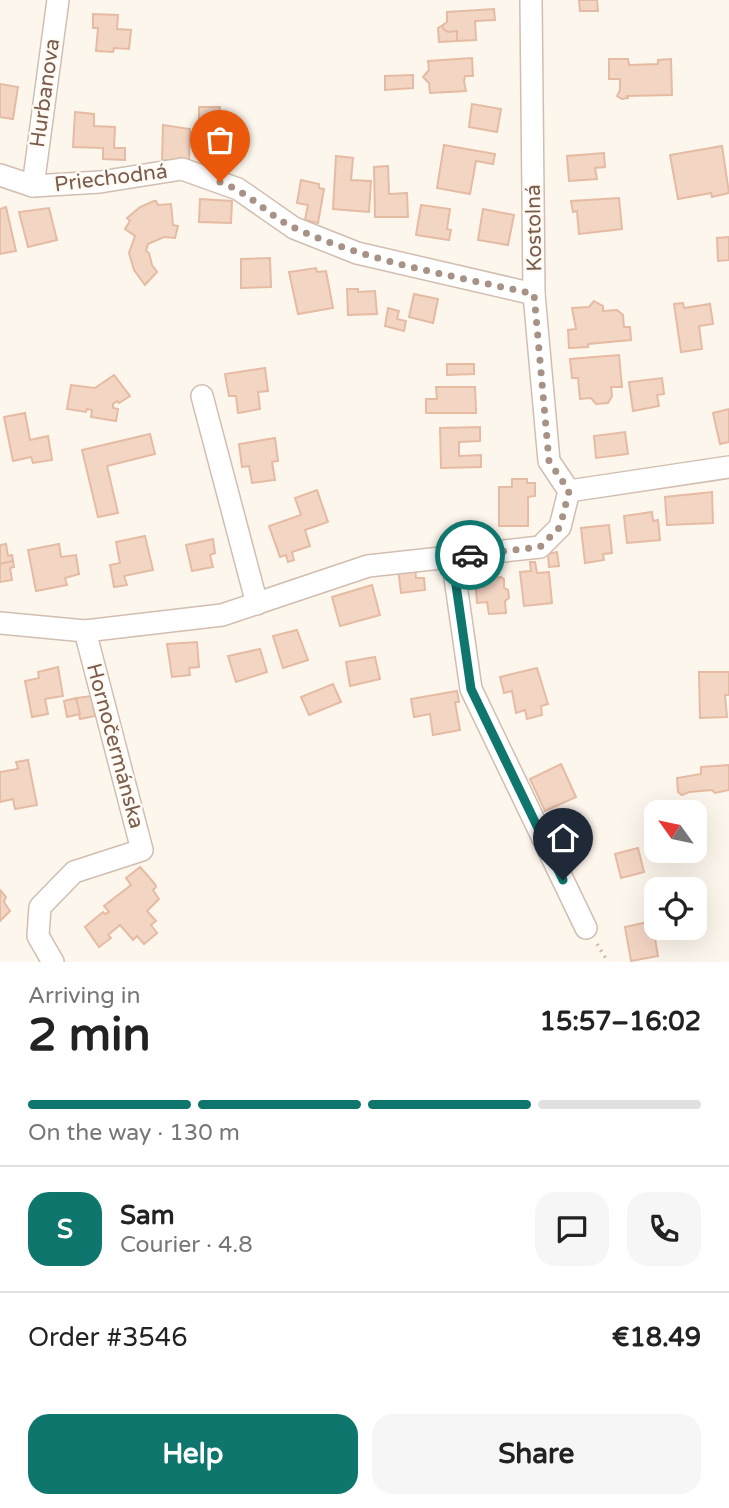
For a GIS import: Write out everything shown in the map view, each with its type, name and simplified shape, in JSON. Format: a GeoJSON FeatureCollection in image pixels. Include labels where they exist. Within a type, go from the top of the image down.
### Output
{"type":"FeatureCollection","features":[{"type":"Feature","properties":{"kind":"street","name":"Hurbanova"},"geometry":{"type":"LineString","coordinates":[[33,186],[58,0]]}},
{"type":"Feature","properties":{"kind":"street","name":"Kostolná"},"geometry":{"type":"LineString","coordinates":[[531,0],[534,294],[549,461],[569,491]]}},
{"type":"Feature","properties":{"kind":"street","name":"Priechodná"},"geometry":{"type":"LineString","coordinates":[[0,175],[33,186],[100,182],[182,169],[238,188],[294,228],[357,253],[534,294]]}},
{"type":"Feature","properties":{"kind":"street"},"geometry":{"type":"LineString","coordinates":[[202,396],[257,604]]}},
{"type":"Feature","properties":{"kind":"street"},"geometry":{"type":"LineString","coordinates":[[0,623],[85,631],[222,615],[368,566],[540,547],[560,527],[569,491],[729,467]]}},
{"type":"Feature","properties":{"kind":"street"},"geometry":{"type":"LineString","coordinates":[[452,557],[471,689],[586,928]]}},
{"type":"Feature","properties":{"kind":"street","name":"Hornočermánska"},"geometry":{"type":"LineString","coordinates":[[53,962],[38,936],[40,907],[74,872],[142,850],[85,631]]}},
{"type":"Feature","properties":{"kind":"building"},"geometry":{"type":"Polygon","coordinates":[[[579,0],[597,0],[598,11],[580,11],[579,0]]]}},
{"type":"Feature","properties":{"kind":"building"},"geometry":{"type":"Polygon","coordinates":[[[494,9],[495,20],[475,21],[476,40],[457,41],[457,31],[448,32],[443,29],[447,22],[447,12],[494,9]]]}},
{"type":"Feature","properties":{"kind":"building"},"geometry":{"type":"Polygon","coordinates":[[[93,14],[118,15],[117,29],[131,30],[129,49],[96,51],[98,28],[93,28],[93,14]]]}},
{"type":"Feature","properties":{"kind":"building"},"geometry":{"type":"Polygon","coordinates":[[[443,25],[443,29],[448,32],[457,31],[457,41],[439,42],[438,28],[443,25]]]}},
{"type":"Feature","properties":{"kind":"building"},"geometry":{"type":"Polygon","coordinates":[[[472,58],[473,76],[465,76],[466,91],[430,93],[429,83],[423,77],[429,70],[428,61],[472,58]]]}},
{"type":"Feature","properties":{"kind":"building"},"geometry":{"type":"Polygon","coordinates":[[[609,59],[628,59],[629,65],[658,64],[658,60],[671,59],[672,95],[627,96],[628,98],[622,99],[617,96],[620,79],[609,79],[609,59]]]}},
{"type":"Feature","properties":{"kind":"building"},"geometry":{"type":"Polygon","coordinates":[[[413,75],[413,88],[385,90],[385,76],[413,75]]]}},
{"type":"Feature","properties":{"kind":"building"},"geometry":{"type":"Polygon","coordinates":[[[0,84],[18,87],[13,119],[0,117],[0,84]]]}},
{"type":"Feature","properties":{"kind":"building"},"geometry":{"type":"Polygon","coordinates":[[[472,104],[501,109],[497,132],[469,127],[472,104]]]}},
{"type":"Feature","properties":{"kind":"building"},"geometry":{"type":"Polygon","coordinates":[[[199,107],[220,107],[218,128],[227,128],[227,138],[223,138],[223,152],[199,152],[199,107]]]}},
{"type":"Feature","properties":{"kind":"building"},"geometry":{"type":"Polygon","coordinates":[[[75,112],[94,114],[94,126],[115,127],[114,148],[125,148],[125,160],[103,159],[103,148],[73,147],[75,112]]]}},
{"type":"Feature","properties":{"kind":"building"},"geometry":{"type":"Polygon","coordinates":[[[163,125],[190,129],[189,162],[162,160],[163,125]]]}},
{"type":"Feature","properties":{"kind":"building"},"geometry":{"type":"Polygon","coordinates":[[[444,145],[495,154],[493,164],[476,161],[470,194],[437,188],[444,145]]]}},
{"type":"Feature","properties":{"kind":"building"},"geometry":{"type":"Polygon","coordinates":[[[722,146],[729,193],[712,197],[711,193],[678,199],[670,155],[722,146]]]}},
{"type":"Feature","properties":{"kind":"building"},"geometry":{"type":"Polygon","coordinates":[[[604,153],[605,167],[595,168],[597,179],[569,181],[567,156],[604,153]]]}},
{"type":"Feature","properties":{"kind":"building"},"geometry":{"type":"Polygon","coordinates":[[[336,156],[353,158],[351,180],[371,181],[369,212],[333,209],[336,156]]]}},
{"type":"Feature","properties":{"kind":"building"},"geometry":{"type":"Polygon","coordinates":[[[388,166],[389,194],[407,193],[408,217],[375,217],[374,167],[388,166]]]}},
{"type":"Feature","properties":{"kind":"building"},"geometry":{"type":"Polygon","coordinates":[[[301,180],[319,184],[319,188],[324,189],[318,223],[305,220],[308,205],[297,203],[301,180]]]}},
{"type":"Feature","properties":{"kind":"building"},"geometry":{"type":"Polygon","coordinates":[[[619,198],[622,229],[579,234],[577,211],[573,212],[571,201],[619,198]]]}},
{"type":"Feature","properties":{"kind":"building"},"geometry":{"type":"Polygon","coordinates":[[[200,199],[232,201],[231,223],[199,222],[200,199]]]}},
{"type":"Feature","properties":{"kind":"building"},"geometry":{"type":"Polygon","coordinates":[[[154,201],[158,205],[171,204],[173,225],[178,226],[175,238],[164,237],[148,244],[146,251],[157,272],[145,285],[134,270],[129,253],[135,236],[125,229],[130,221],[127,218],[140,207],[154,201]]]}},
{"type":"Feature","properties":{"kind":"building"},"geometry":{"type":"Polygon","coordinates":[[[421,205],[450,209],[447,229],[451,230],[449,240],[416,235],[421,205]]]}},
{"type":"Feature","properties":{"kind":"building"},"geometry":{"type":"Polygon","coordinates":[[[6,207],[16,251],[0,254],[0,209],[6,207]]]}},
{"type":"Feature","properties":{"kind":"building"},"geometry":{"type":"Polygon","coordinates":[[[49,208],[57,240],[28,247],[19,212],[49,208]]]}},
{"type":"Feature","properties":{"kind":"building"},"geometry":{"type":"Polygon","coordinates":[[[483,209],[514,215],[508,245],[478,240],[483,209]]]}},
{"type":"Feature","properties":{"kind":"building"},"geometry":{"type":"Polygon","coordinates":[[[729,237],[729,260],[718,261],[717,238],[729,237]]]}},
{"type":"Feature","properties":{"kind":"building"},"geometry":{"type":"Polygon","coordinates":[[[270,258],[271,287],[241,288],[241,259],[270,258]]]}},
{"type":"Feature","properties":{"kind":"building"},"geometry":{"type":"Polygon","coordinates":[[[316,268],[317,272],[326,271],[333,308],[298,314],[289,272],[316,268]]]}},
{"type":"Feature","properties":{"kind":"building"},"geometry":{"type":"Polygon","coordinates":[[[347,289],[358,289],[358,292],[375,291],[377,314],[348,315],[347,289]]]}},
{"type":"Feature","properties":{"kind":"building"},"geometry":{"type":"Polygon","coordinates":[[[414,294],[438,299],[433,323],[409,317],[414,294]]]}},
{"type":"Feature","properties":{"kind":"building"},"geometry":{"type":"Polygon","coordinates":[[[594,301],[603,306],[603,311],[617,310],[623,315],[624,327],[630,327],[631,340],[569,348],[568,330],[576,329],[572,308],[589,307],[594,301]]]}},
{"type":"Feature","properties":{"kind":"building"},"geometry":{"type":"Polygon","coordinates":[[[683,303],[684,308],[710,304],[713,324],[699,326],[702,349],[681,352],[674,304],[683,303]]]}},
{"type":"Feature","properties":{"kind":"building"},"geometry":{"type":"Polygon","coordinates":[[[388,308],[399,311],[397,319],[406,321],[404,331],[385,326],[388,308]]]}},
{"type":"Feature","properties":{"kind":"building"},"geometry":{"type":"Polygon","coordinates":[[[619,355],[622,387],[611,387],[612,396],[608,403],[596,404],[591,398],[580,399],[578,378],[572,378],[570,359],[619,355]]]}},
{"type":"Feature","properties":{"kind":"building"},"geometry":{"type":"Polygon","coordinates":[[[447,364],[474,364],[474,374],[447,375],[447,364]]]}},
{"type":"Feature","properties":{"kind":"building"},"geometry":{"type":"Polygon","coordinates":[[[265,368],[268,391],[258,392],[260,409],[238,413],[236,396],[229,396],[225,374],[265,368]]]}},
{"type":"Feature","properties":{"kind":"building"},"geometry":{"type":"Polygon","coordinates":[[[114,375],[130,396],[113,404],[113,408],[118,409],[116,421],[91,417],[92,410],[87,409],[86,412],[67,409],[71,385],[95,388],[114,375]]]}},
{"type":"Feature","properties":{"kind":"building"},"geometry":{"type":"Polygon","coordinates":[[[662,378],[664,394],[657,395],[659,406],[633,411],[629,382],[662,378]]]}},
{"type":"Feature","properties":{"kind":"building"},"geometry":{"type":"Polygon","coordinates":[[[436,387],[475,387],[476,413],[426,413],[426,399],[437,399],[436,387]]]}},
{"type":"Feature","properties":{"kind":"building"},"geometry":{"type":"Polygon","coordinates":[[[729,409],[729,442],[720,444],[713,413],[729,409]]]}},
{"type":"Feature","properties":{"kind":"building"},"geometry":{"type":"Polygon","coordinates":[[[25,413],[30,440],[48,436],[52,460],[33,463],[31,457],[13,461],[4,417],[25,413]]]}},
{"type":"Feature","properties":{"kind":"building"},"geometry":{"type":"Polygon","coordinates":[[[480,427],[480,441],[459,442],[459,456],[481,455],[481,467],[441,468],[440,428],[480,427]]]}},
{"type":"Feature","properties":{"kind":"building"},"geometry":{"type":"Polygon","coordinates":[[[625,432],[628,454],[596,458],[594,436],[625,432]]]}},
{"type":"Feature","properties":{"kind":"building"},"geometry":{"type":"Polygon","coordinates":[[[150,434],[155,454],[107,466],[118,513],[98,517],[82,450],[150,434]]]}},
{"type":"Feature","properties":{"kind":"building"},"geometry":{"type":"Polygon","coordinates":[[[275,438],[278,461],[272,462],[275,480],[252,483],[249,466],[242,467],[239,444],[275,438]]]}},
{"type":"Feature","properties":{"kind":"building"},"geometry":{"type":"Polygon","coordinates":[[[512,479],[527,479],[527,483],[535,483],[535,496],[528,497],[528,526],[499,526],[499,487],[512,487],[512,479]]]}},
{"type":"Feature","properties":{"kind":"building"},"geometry":{"type":"Polygon","coordinates":[[[317,490],[328,522],[305,530],[310,546],[292,552],[294,560],[288,562],[286,555],[280,557],[269,526],[301,515],[295,498],[317,490]]]}},
{"type":"Feature","properties":{"kind":"building"},"geometry":{"type":"Polygon","coordinates":[[[712,492],[713,523],[667,525],[665,497],[712,492]]]}},
{"type":"Feature","properties":{"kind":"building"},"geometry":{"type":"Polygon","coordinates":[[[652,512],[653,521],[658,520],[660,540],[627,543],[624,516],[652,512]]]}},
{"type":"Feature","properties":{"kind":"building"},"geometry":{"type":"Polygon","coordinates":[[[609,525],[612,553],[603,554],[604,560],[585,563],[581,528],[609,525]]]}},
{"type":"Feature","properties":{"kind":"building"},"geometry":{"type":"Polygon","coordinates":[[[145,536],[153,570],[124,576],[127,585],[114,587],[110,565],[120,563],[116,542],[145,536]]]}},
{"type":"Feature","properties":{"kind":"building"},"geometry":{"type":"Polygon","coordinates":[[[213,539],[215,553],[210,555],[213,567],[192,571],[186,545],[213,539]]]}},
{"type":"Feature","properties":{"kind":"building"},"geometry":{"type":"Polygon","coordinates":[[[6,544],[8,556],[12,555],[13,561],[0,564],[0,545],[6,544]]]}},
{"type":"Feature","properties":{"kind":"building"},"geometry":{"type":"Polygon","coordinates":[[[59,544],[61,557],[76,555],[79,574],[65,578],[67,585],[36,591],[28,550],[59,544]]]}},
{"type":"Feature","properties":{"kind":"building"},"geometry":{"type":"Polygon","coordinates":[[[557,552],[559,566],[549,567],[548,554],[557,552]]]}},
{"type":"Feature","properties":{"kind":"building"},"geometry":{"type":"Polygon","coordinates":[[[13,561],[14,567],[10,568],[12,580],[0,582],[0,564],[13,561]]]}},
{"type":"Feature","properties":{"kind":"building"},"geometry":{"type":"Polygon","coordinates":[[[530,562],[535,562],[537,573],[549,572],[552,603],[524,606],[520,572],[531,571],[530,562]]]}},
{"type":"Feature","properties":{"kind":"building"},"geometry":{"type":"Polygon","coordinates":[[[415,566],[416,578],[424,578],[425,590],[401,593],[398,568],[415,566]]]}},
{"type":"Feature","properties":{"kind":"building"},"geometry":{"type":"Polygon","coordinates":[[[475,579],[504,579],[504,588],[508,590],[506,613],[489,614],[487,602],[477,603],[475,579]]]}},
{"type":"Feature","properties":{"kind":"building"},"geometry":{"type":"Polygon","coordinates":[[[372,585],[380,615],[340,626],[332,597],[372,585]]]}},
{"type":"Feature","properties":{"kind":"building"},"geometry":{"type":"Polygon","coordinates":[[[297,630],[308,660],[283,668],[273,636],[297,630]]]}},
{"type":"Feature","properties":{"kind":"building"},"geometry":{"type":"Polygon","coordinates":[[[197,642],[199,667],[189,668],[190,675],[172,677],[167,644],[197,642]]]}},
{"type":"Feature","properties":{"kind":"building"},"geometry":{"type":"Polygon","coordinates":[[[260,649],[267,672],[236,682],[228,656],[260,649]]]}},
{"type":"Feature","properties":{"kind":"building"},"geometry":{"type":"Polygon","coordinates":[[[375,657],[380,679],[350,686],[346,662],[375,657]]]}},
{"type":"Feature","properties":{"kind":"building"},"geometry":{"type":"Polygon","coordinates":[[[58,667],[63,696],[45,699],[48,714],[32,717],[25,681],[39,678],[38,672],[58,667]]]}},
{"type":"Feature","properties":{"kind":"building"},"geometry":{"type":"Polygon","coordinates":[[[537,668],[548,704],[541,706],[542,715],[527,719],[525,710],[516,713],[512,691],[504,693],[500,677],[537,668]]]}},
{"type":"Feature","properties":{"kind":"building"},"geometry":{"type":"Polygon","coordinates":[[[699,672],[729,672],[729,695],[725,695],[727,717],[700,718],[699,672]]]}},
{"type":"Feature","properties":{"kind":"building"},"geometry":{"type":"Polygon","coordinates":[[[333,684],[341,702],[309,715],[301,697],[333,684]]]}},
{"type":"Feature","properties":{"kind":"building"},"geometry":{"type":"Polygon","coordinates":[[[457,691],[459,702],[455,702],[460,730],[433,735],[430,714],[414,717],[411,699],[457,691]]]}},
{"type":"Feature","properties":{"kind":"building"},"geometry":{"type":"Polygon","coordinates":[[[91,696],[95,716],[80,719],[76,698],[91,696]]]}},
{"type":"Feature","properties":{"kind":"building"},"geometry":{"type":"Polygon","coordinates":[[[76,698],[80,714],[67,717],[64,701],[76,698]]]}},
{"type":"Feature","properties":{"kind":"building"},"geometry":{"type":"Polygon","coordinates":[[[28,760],[37,805],[15,809],[13,799],[0,802],[0,772],[18,769],[16,762],[28,760]]]}},
{"type":"Feature","properties":{"kind":"building"},"geometry":{"type":"Polygon","coordinates":[[[561,764],[576,797],[545,811],[530,779],[561,764]]]}},
{"type":"Feature","properties":{"kind":"building"},"geometry":{"type":"Polygon","coordinates":[[[729,765],[729,790],[715,793],[712,790],[689,792],[682,795],[678,792],[677,778],[701,774],[701,767],[729,765]]]}},
{"type":"Feature","properties":{"kind":"building"},"geometry":{"type":"Polygon","coordinates":[[[638,848],[644,872],[621,878],[615,854],[638,848]]]}},
{"type":"Feature","properties":{"kind":"building"},"geometry":{"type":"Polygon","coordinates":[[[140,867],[156,887],[153,890],[159,899],[147,911],[156,921],[151,925],[157,933],[144,944],[137,936],[133,940],[120,925],[108,935],[111,938],[99,947],[85,927],[103,912],[109,912],[104,906],[131,885],[126,878],[140,867]]]}},
{"type":"Feature","properties":{"kind":"building"},"geometry":{"type":"Polygon","coordinates":[[[0,890],[6,897],[4,902],[10,911],[0,921],[0,890]]]}},
{"type":"Feature","properties":{"kind":"building"},"geometry":{"type":"Polygon","coordinates":[[[644,923],[644,940],[655,940],[658,956],[631,961],[625,927],[644,923]]]}},
{"type":"Feature","properties":{"kind":"way so far"},"geometry":{"type":"LineString","coordinates":[[220,182],[238,188],[294,228],[357,253],[534,294],[549,461],[569,491],[560,527],[540,547],[470,555]]}},
{"type":"Feature","properties":{"kind":"route"},"geometry":{"type":"LineString","coordinates":[[470,555],[452,557],[471,689],[563,880]]}}]}
